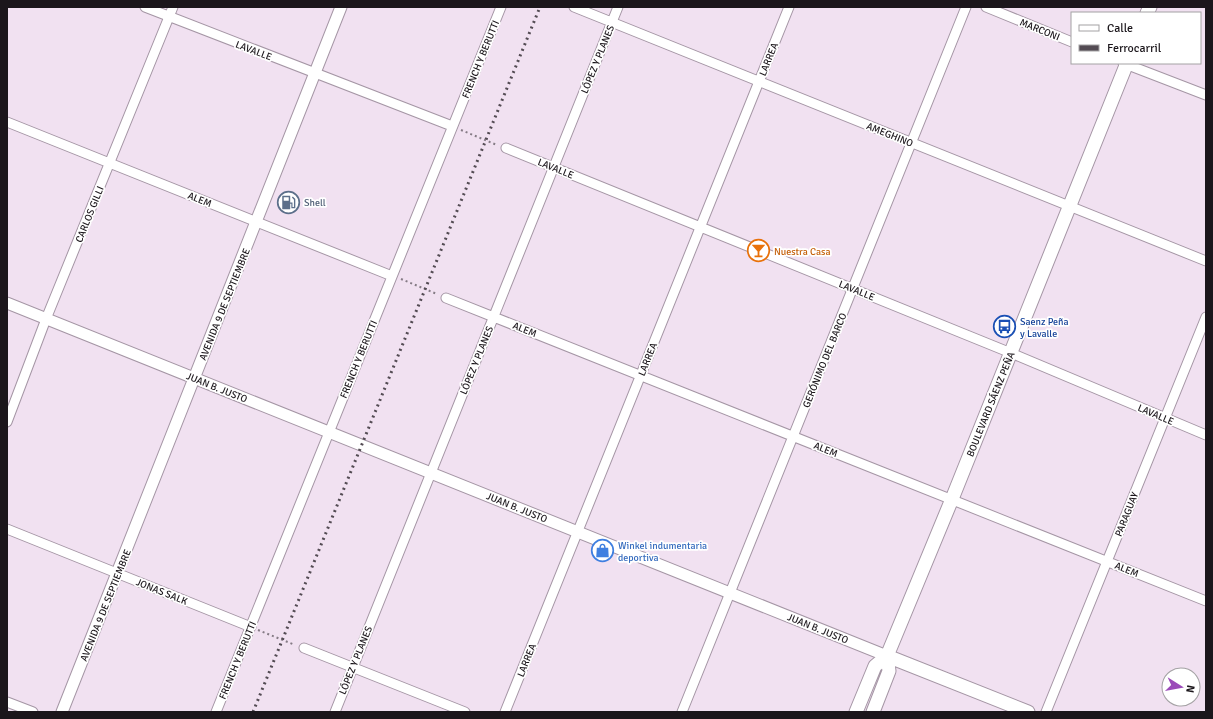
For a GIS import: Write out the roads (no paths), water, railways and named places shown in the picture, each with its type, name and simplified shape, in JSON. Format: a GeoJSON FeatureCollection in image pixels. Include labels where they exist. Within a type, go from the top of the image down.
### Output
{"type":"FeatureCollection","features":[{"type":"Feature","properties":{"kind":"main road","name":"BOULEVARD SÁENZ PEÑA"},"geometry":{"type":"LineString","coordinates":[[856,712],[875,666],[887,656],[1070,207],[1125,64]]}},
{"type":"Feature","properties":{"kind":"main road","name":"BOULEVARD SÁENZ PEÑA"},"geometry":{"type":"LineString","coordinates":[[873,712],[889,671],[887,656]]}},
{"type":"Feature","properties":{"kind":"main road","name":"JUAN B. JUSTO"},"geometry":{"type":"LineString","coordinates":[[887,656],[1028,712]]}},
{"type":"Feature","properties":{"kind":"street","name":"LAVALLE"},"geometry":{"type":"LineString","coordinates":[[145,7],[452,126]]}},
{"type":"Feature","properties":{"kind":"street","name":"CARLOS GILLI"},"geometry":{"type":"LineString","coordinates":[[7,422],[46,319],[173,7]]}},
{"type":"Feature","properties":{"kind":"street","name":"AVENIDA 9 DE SEPTIEMBRE"},"geometry":{"type":"LineString","coordinates":[[62,712],[341,7]]}},
{"type":"Feature","properties":{"kind":"street","name":"FRENCH Y BERUTTI"},"geometry":{"type":"LineString","coordinates":[[216,712],[500,7]]}},
{"type":"Feature","properties":{"kind":"street","name":"AMEGHINO"},"geometry":{"type":"LineString","coordinates":[[574,7],[1206,261]]}},
{"type":"Feature","properties":{"kind":"street","name":"LÓPEZ Y PLANES"},"geometry":{"type":"LineString","coordinates":[[335,712],[618,7]]}},
{"type":"Feature","properties":{"kind":"street","name":"LARREA"},"geometry":{"type":"LineString","coordinates":[[505,712],[789,7]]}},
{"type":"Feature","properties":{"kind":"street","name":"GERÓNIMO DEL BARCO"},"geometry":{"type":"LineString","coordinates":[[682,712],[966,7]]}},
{"type":"Feature","properties":{"kind":"street","name":"MARCONI"},"geometry":{"type":"LineString","coordinates":[[986,7],[1071,42]]}},
{"type":"Feature","properties":{"kind":"street"},"geometry":{"type":"LineString","coordinates":[[1128,64],[1206,95]]}},
{"type":"Feature","properties":{"kind":"street","name":"ALEM"},"geometry":{"type":"LineString","coordinates":[[7,122],[392,276]]}},
{"type":"Feature","properties":{"kind":"street","name":"LAVALLE"},"geometry":{"type":"LineString","coordinates":[[506,148],[700,228],[853,288],[1206,435]]}},
{"type":"Feature","properties":{"kind":"street","name":"ALEM"},"geometry":{"type":"LineString","coordinates":[[446,298],[1206,601]]}},
{"type":"Feature","properties":{"kind":"street","name":"JUAN B. JUSTO"},"geometry":{"type":"LineString","coordinates":[[7,303],[887,656]]}},
{"type":"Feature","properties":{"kind":"street","name":"PARAGUAY"},"geometry":{"type":"LineString","coordinates":[[1046,712],[1206,317]]}},
{"type":"Feature","properties":{"kind":"street","name":"JONAS SALK"},"geometry":{"type":"LineString","coordinates":[[7,530],[251,627]]}},
{"type":"Feature","properties":{"kind":"street"},"geometry":{"type":"LineString","coordinates":[[304,648],[465,712]]}},
{"type":"Feature","properties":{"kind":"street"},"geometry":{"type":"LineString","coordinates":[[7,702],[33,712]]}},
{"type":"Feature","properties":{"kind":"railway"},"geometry":{"type":"LineString","coordinates":[[253,712],[540,7]]}},
{"type":"Feature","properties":{"kind":"place","name":"Shell"},"geometry":{"type":"Point","coordinates":[288,202]}},
{"type":"Feature","properties":{"kind":"place","name":"Nuestra Casa"},"geometry":{"type":"Point","coordinates":[758,251]}},
{"type":"Feature","properties":{"kind":"place","name":"Saenz Peña y Lavalle"},"geometry":{"type":"Point","coordinates":[1005,327]}},
{"type":"Feature","properties":{"kind":"place","name":"Winkel indumentaria deportiva"},"geometry":{"type":"Point","coordinates":[603,551]}}]}
